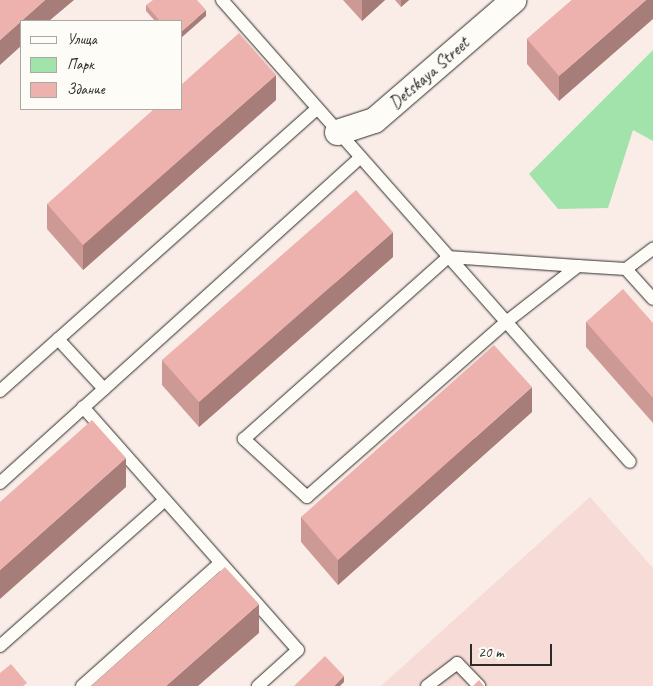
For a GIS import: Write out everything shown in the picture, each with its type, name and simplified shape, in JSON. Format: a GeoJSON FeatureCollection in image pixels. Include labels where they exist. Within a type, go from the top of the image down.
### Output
{"type":"FeatureCollection","features":[{"type":"Feature","properties":{"kind":"street","name":"Detskaya Street"},"geometry":{"type":"LineString","coordinates":[[337,132],[374,120],[513,0]]}},
{"type":"Feature","properties":{"kind":"lane"},"geometry":{"type":"LineString","coordinates":[[222,0],[630,462]]}},
{"type":"Feature","properties":{"kind":"lane"},"geometry":{"type":"LineString","coordinates":[[0,391],[317,109]]}},
{"type":"Feature","properties":{"kind":"lane"},"geometry":{"type":"LineString","coordinates":[[0,483],[360,158]]}},
{"type":"Feature","properties":{"kind":"lane"},"geometry":{"type":"LineString","coordinates":[[578,266],[506,322],[307,497],[244,439],[448,257],[626,269],[653,249]]}},
{"type":"Feature","properties":{"kind":"lane"},"geometry":{"type":"LineString","coordinates":[[626,269],[653,299]]}},
{"type":"Feature","properties":{"kind":"lane"},"geometry":{"type":"LineString","coordinates":[[58,339],[104,389]]}},
{"type":"Feature","properties":{"kind":"lane"},"geometry":{"type":"LineString","coordinates":[[83,407],[298,650],[258,686]]}},
{"type":"Feature","properties":{"kind":"lane"},"geometry":{"type":"LineString","coordinates":[[0,646],[165,500]]}},
{"type":"Feature","properties":{"kind":"lane"},"geometry":{"type":"LineString","coordinates":[[82,686],[220,562]]}},
{"type":"Feature","properties":{"kind":"lane"},"geometry":{"type":"LineString","coordinates":[[427,686],[457,663],[479,686]]}},
{"type":"Feature","properties":{"kind":"shaded area"},"geometry":{"type":"Polygon","coordinates":[[[590,497],[653,568],[653,686],[381,686],[590,497]]]}},
{"type":"Feature","properties":{"kind":"green space"},"geometry":{"type":"Polygon","coordinates":[[[653,50],[653,141],[633,130],[608,208],[558,209],[529,174],[653,50]]]}},
{"type":"Feature","properties":{"kind":"building"},"geometry":{"type":"Polygon","coordinates":[[[0,0],[45,0],[22,20],[20,20],[20,22],[0,40],[0,0]]]}},
{"type":"Feature","properties":{"kind":"building"},"geometry":{"type":"Polygon","coordinates":[[[153,0],[197,0],[206,10],[182,31],[182,20],[159,20],[146,5],[153,0]]]}},
{"type":"Feature","properties":{"kind":"building"},"geometry":{"type":"Polygon","coordinates":[[[572,0],[646,0],[559,76],[527,39],[572,0]]]}},
{"type":"Feature","properties":{"kind":"building"},"geometry":{"type":"Polygon","coordinates":[[[239,33],[276,75],[83,245],[47,204],[153,110],[182,110],[182,84],[239,33]]]}},
{"type":"Feature","properties":{"kind":"building"},"geometry":{"type":"Polygon","coordinates":[[[356,190],[393,232],[199,402],[162,360],[356,190]]]}},
{"type":"Feature","properties":{"kind":"building"},"geometry":{"type":"Polygon","coordinates":[[[623,289],[653,323],[653,398],[586,322],[623,289]]]}},
{"type":"Feature","properties":{"kind":"building"},"geometry":{"type":"Polygon","coordinates":[[[494,345],[532,387],[338,560],[301,517],[494,345]]]}},
{"type":"Feature","properties":{"kind":"building"},"geometry":{"type":"Polygon","coordinates":[[[92,420],[126,458],[0,570],[0,502],[92,420]]]}},
{"type":"Feature","properties":{"kind":"building"},"geometry":{"type":"Polygon","coordinates":[[[225,567],[259,604],[166,686],[91,686],[225,567]]]}},
{"type":"Feature","properties":{"kind":"building"},"geometry":{"type":"Polygon","coordinates":[[[325,656],[344,676],[334,686],[294,686],[325,656]]]}},
{"type":"Feature","properties":{"kind":"building"},"geometry":{"type":"Polygon","coordinates":[[[11,664],[27,683],[23,686],[0,686],[0,673],[11,664]]]}},
{"type":"Feature","properties":{"kind":"building"},"geometry":{"type":"Polygon","coordinates":[[[479,680],[484,686],[473,686],[479,680]]]}}]}
